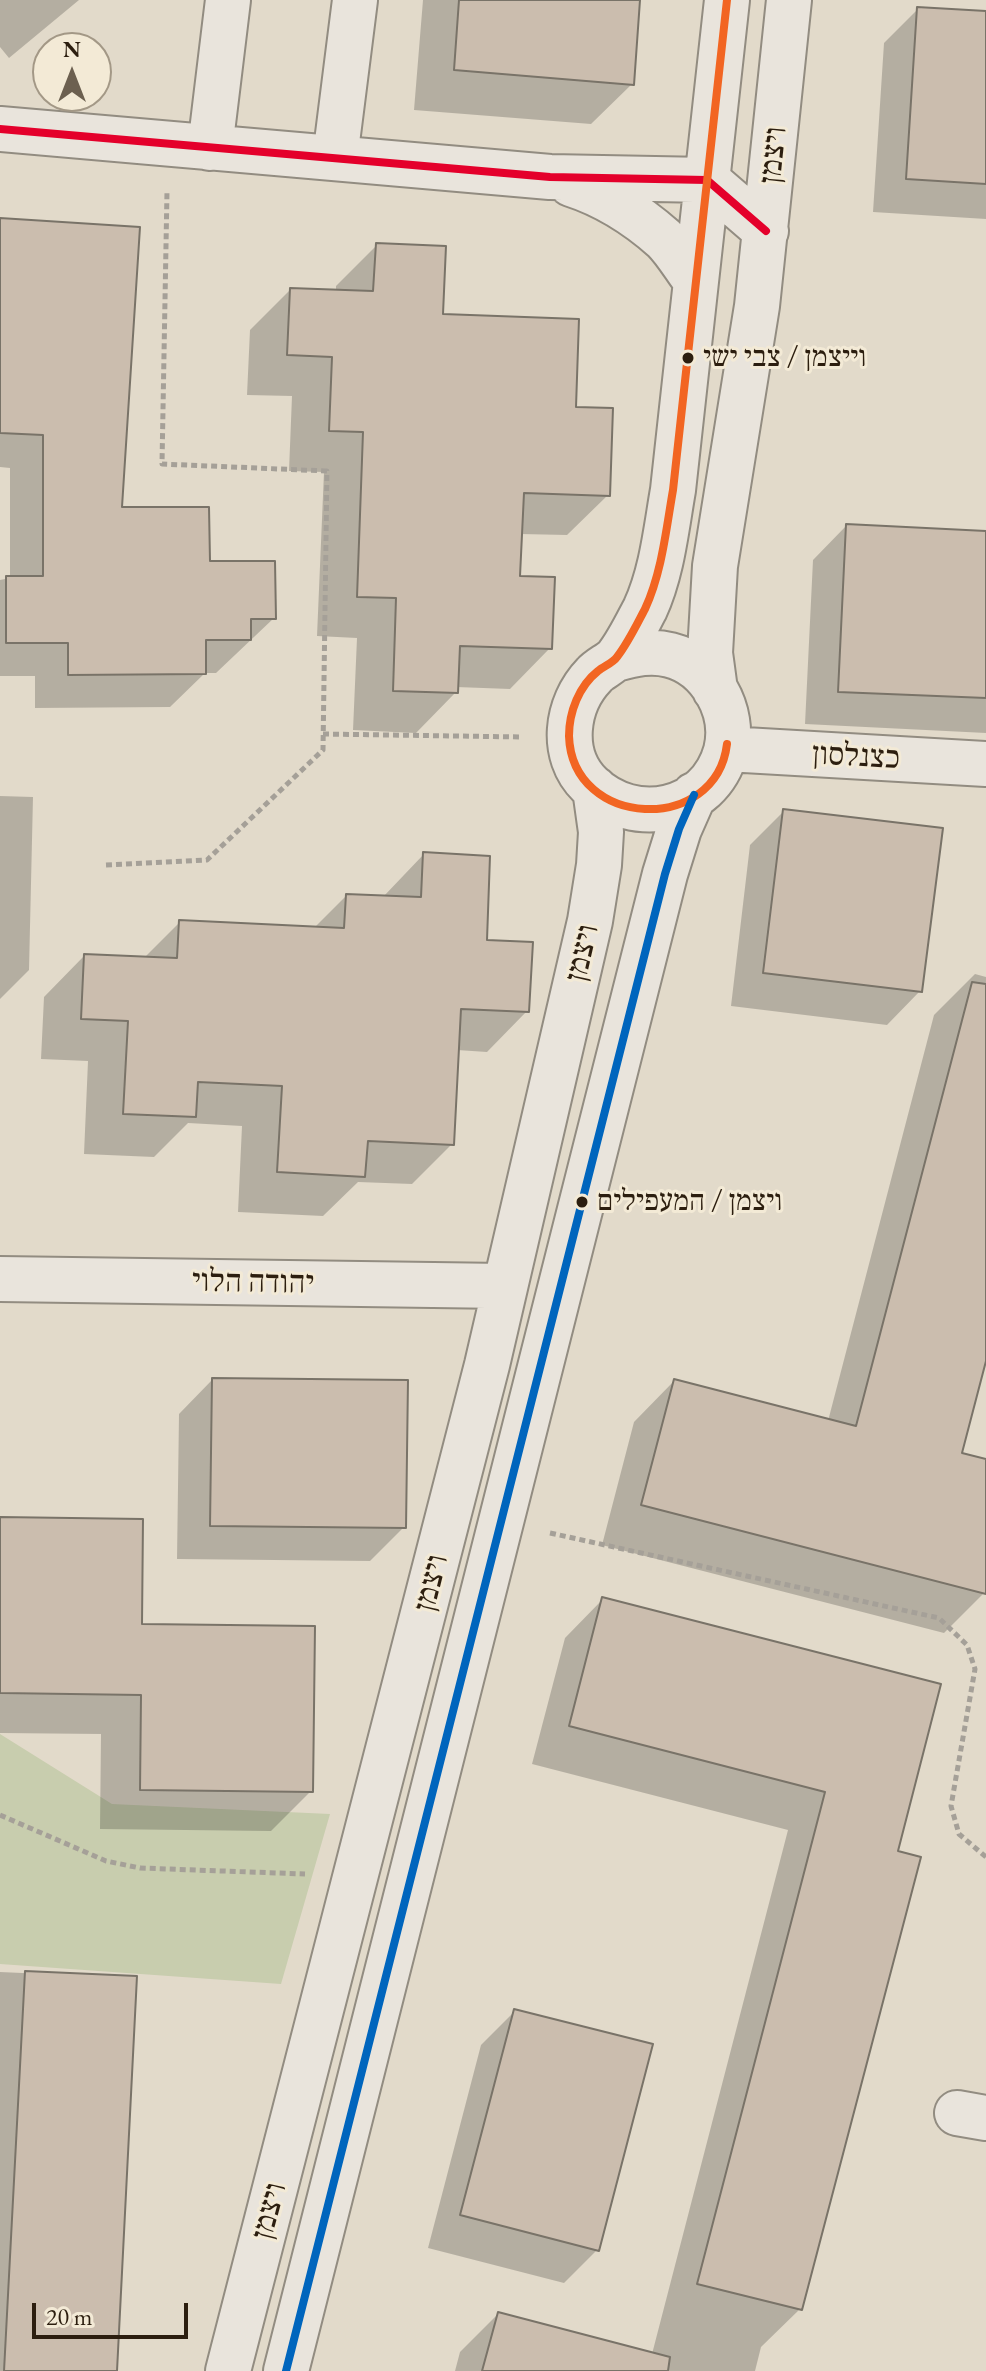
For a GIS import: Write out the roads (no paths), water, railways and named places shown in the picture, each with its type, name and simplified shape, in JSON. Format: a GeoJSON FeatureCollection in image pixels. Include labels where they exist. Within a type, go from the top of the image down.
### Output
{"type":"FeatureCollection","features":[{"type":"Feature","properties":{"kind":"street"},"geometry":{"type":"LineString","coordinates":[[210,148],[228,0]]}},
{"type":"Feature","properties":{"kind":"street"},"geometry":{"type":"LineString","coordinates":[[335,158],[355,0]]}},
{"type":"Feature","properties":{"kind":"street","name":"ויצמן"},"geometry":{"type":"LineString","coordinates":[[616,659],[646,607],[660,563],[673,490],[727,0]]}},
{"type":"Feature","properties":{"kind":"street","name":"ויצמן"},"geometry":{"type":"LineString","coordinates":[[715,690],[710,653],[715,566],[740,421],[766,231],[789,0]]}},
{"type":"Feature","properties":{"kind":"street"},"geometry":{"type":"LineString","coordinates":[[0,129],[550,177],[707,180],[766,231]]}},
{"type":"Feature","properties":{"kind":"street"},"geometry":{"type":"LineString","coordinates":[[550,177],[594,192],[632,215],[665,241],[695,280]]}},
{"type":"Feature","properties":{"kind":"street"},"geometry":{"type":"LineString","coordinates":[[640,653],[672,655],[688,662],[707,678],[715,690],[728,724],[727,749],[718,771],[703,789],[662,810],[643,811],[606,799],[587,783],[575,762],[569,738],[571,714],[580,692],[596,673],[616,659],[640,653]]}},
{"type":"Feature","properties":{"kind":"street","name":"כצנלסון"},"geometry":{"type":"LineString","coordinates":[[727,749],[986,764]]}},
{"type":"Feature","properties":{"kind":"street","name":"ויצמן"},"geometry":{"type":"LineString","coordinates":[[228,2371],[505,1286],[590,921],[601,832],[595,789]]}},
{"type":"Feature","properties":{"kind":"street","name":"ויצמן"},"geometry":{"type":"LineString","coordinates":[[286,2371],[665,874],[694,795]]}},
{"type":"Feature","properties":{"kind":"street","name":"יהודה הלוי"},"geometry":{"type":"LineString","coordinates":[[0,1279],[505,1286]]}},
{"type":"Feature","properties":{"kind":"place","name":"וייצמן / צבי ישי"},"geometry":{"type":"Point","coordinates":[688,358]}},
{"type":"Feature","properties":{"kind":"place","name":"ויצמן / המעפילים"},"geometry":{"type":"Point","coordinates":[582,1202]}}]}
